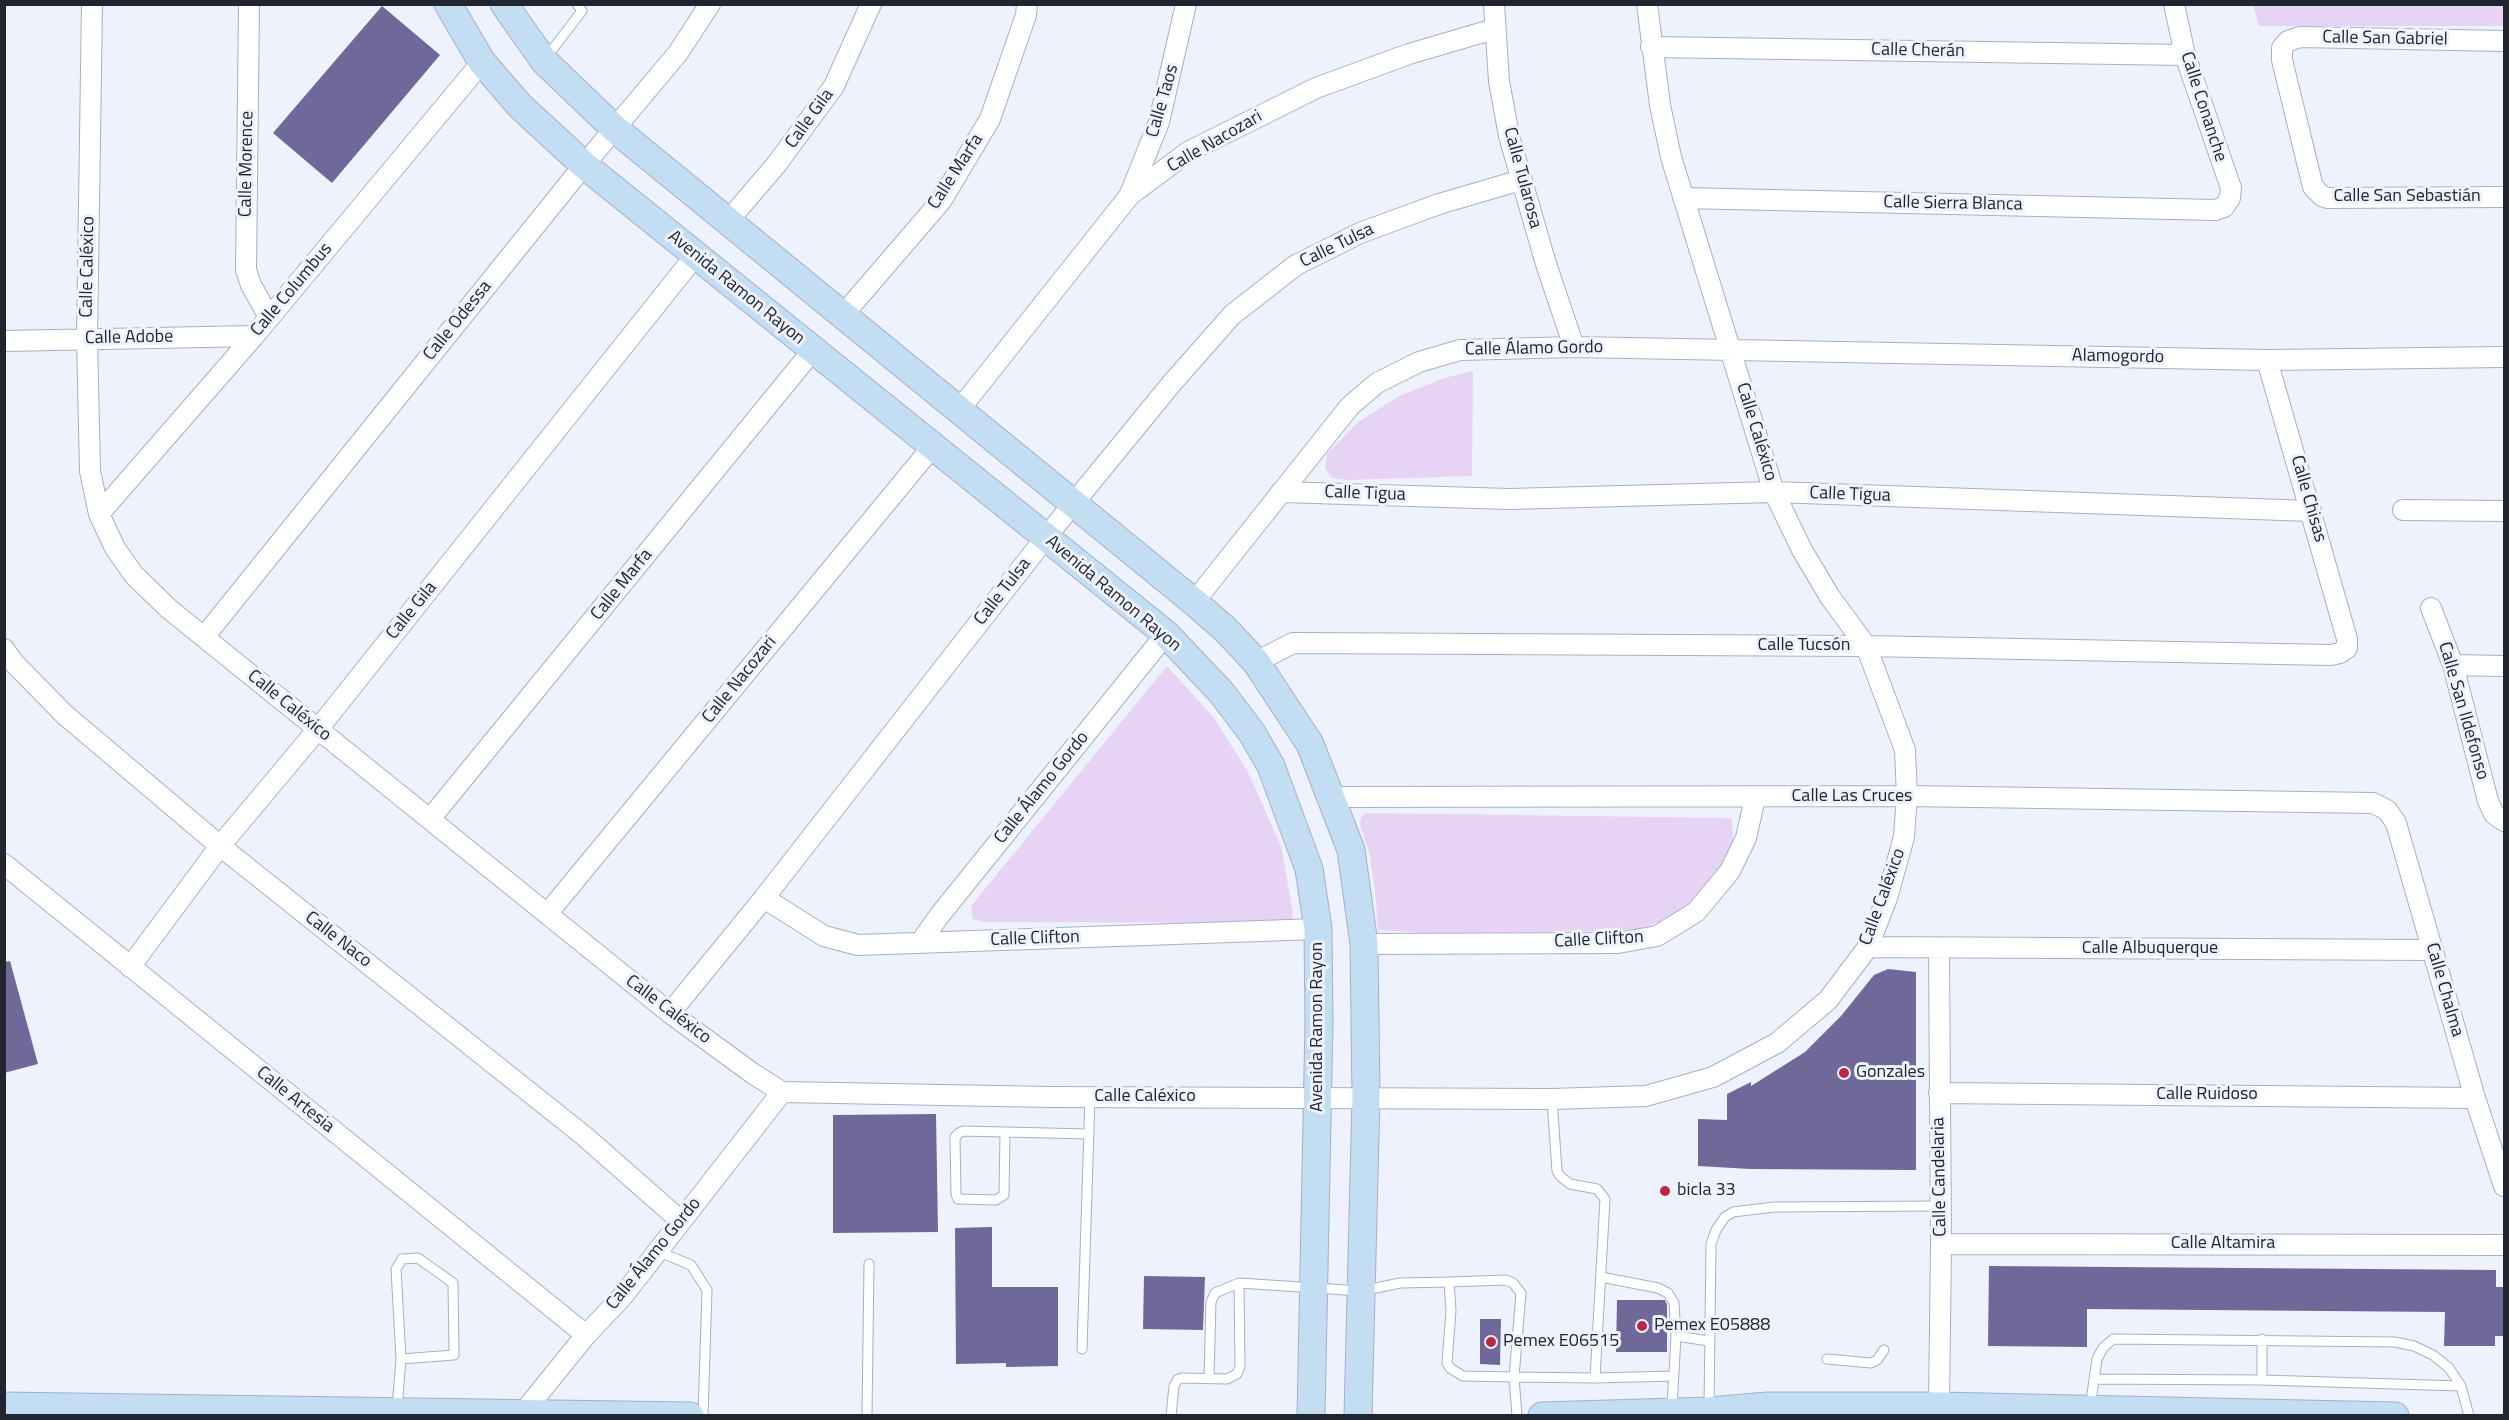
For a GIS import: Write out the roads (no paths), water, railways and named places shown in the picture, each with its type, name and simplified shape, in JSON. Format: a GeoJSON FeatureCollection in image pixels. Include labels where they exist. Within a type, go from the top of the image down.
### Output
{"type":"FeatureCollection","features":[{"type":"Feature","properties":{"kind":"main road","name":"Avenida Ramon Rayon"},"geometry":{"type":"LineString","coordinates":[[448,4],[482,62],[520,106],[584,165],[1166,634],[1227,700],[1252,733],[1271,766],[1309,869],[1318,929],[1318,1097],[1311,1416]]}},
{"type":"Feature","properties":{"kind":"main road"},"geometry":{"type":"LineString","coordinates":[[504,4],[544,61],[615,129],[1194,602],[1256,662],[1310,744],[1351,850],[1364,944],[1366,1097],[1358,1416]]}},
{"type":"Feature","properties":{"kind":"main road"},"geometry":{"type":"LineString","coordinates":[[4,1406],[198,1412],[690,1416]]}},
{"type":"Feature","properties":{"kind":"main road"},"geometry":{"type":"LineString","coordinates":[[1542,1416],[1708,1413],[1768,1407],[1939,1406],[2395,1416]]}},
{"type":"Feature","properties":{"kind":"street","name":"Calle Caléxico"},"geometry":{"type":"LineString","coordinates":[[92,4],[87,339],[90,471],[99,514],[115,548],[134,575],[169,609],[670,1013],[782,1092],[1090,1097],[1552,1099],[1646,1096],[1713,1077],[1777,1042],[1828,1000],[1868,947],[1887,898],[1904,837],[1907,796],[1905,750],[1866,646],[1830,597],[1774,492],[1683,198],[1660,105],[1647,4]]}},
{"type":"Feature","properties":{"kind":"street","name":"Calle Morence"},"geometry":{"type":"LineString","coordinates":[[249,4],[246,270],[251,285],[269,317]]}},
{"type":"Feature","properties":{"kind":"street","name":"Calle Odessa"},"geometry":{"type":"LineString","coordinates":[[204,637],[584,165],[678,53],[710,4]]}},
{"type":"Feature","properties":{"kind":"street","name":"Calle Gila"},"geometry":{"type":"LineString","coordinates":[[728,221],[776,165],[834,86],[871,4]]}},
{"type":"Feature","properties":{"kind":"street","name":"Calle Marfa"},"geometry":{"type":"LineString","coordinates":[[843,315],[941,201],[978,140],[990,119],[1026,15],[1027,4]]}},
{"type":"Feature","properties":{"kind":"street","name":"Calle Taos"},"geometry":{"type":"LineString","coordinates":[[1130,195],[1159,122],[1186,4]]}},
{"type":"Feature","properties":{"kind":"street","name":"Calle Tularosa"},"geometry":{"type":"LineString","coordinates":[[1494,4],[1499,81],[1509,136],[1574,347]]}},
{"type":"Feature","properties":{"kind":"street","name":"Calle Conanche"},"geometry":{"type":"LineString","coordinates":[[2174,4],[2185,55],[2231,188],[2230,198],[2224,207]]}},
{"type":"Feature","properties":{"kind":"street","name":"Calle Nacozari"},"geometry":{"type":"LineString","coordinates":[[959,410],[1130,195],[1188,152],[1316,88],[1409,54],[1494,29]]}},
{"type":"Feature","properties":{"kind":"street","name":"Calle San Gabriel"},"geometry":{"type":"LineString","coordinates":[[2313,187],[2282,60],[2282,48],[2288,41],[2300,37],[2505,41]]}},
{"type":"Feature","properties":{"kind":"street","name":"Calle Cherán"},"geometry":{"type":"LineString","coordinates":[[1651,47],[2185,55]]}},
{"type":"Feature","properties":{"kind":"street","name":"Calle Columbus"},"geometry":{"type":"LineString","coordinates":[[99,514],[254,336],[482,62]]}},
{"type":"Feature","properties":{"kind":"street","name":"Calle Tulsa"},"geometry":{"type":"LineString","coordinates":[[670,1013],[764,898],[1046,537],[1172,383],[1232,315],[1296,264],[1360,232],[1439,204],[1521,180]]}},
{"type":"Feature","properties":{"kind":"street","name":"Calle San Sebastián"},"geometry":{"type":"LineString","coordinates":[[2313,187],[2322,196],[2328,198],[2505,197]]}},
{"type":"Feature","properties":{"kind":"street","name":"Calle Sierra Blanca"},"geometry":{"type":"LineString","coordinates":[[1683,198],[2215,210],[2224,207]]}},
{"type":"Feature","properties":{"kind":"street","name":"Calle Gila"},"geometry":{"type":"LineString","coordinates":[[129,967],[220,846],[318,729],[695,256]]}},
{"type":"Feature","properties":{"kind":"street","name":"Calle Adobe"},"geometry":{"type":"LineString","coordinates":[[4,341],[254,336]]}},
{"type":"Feature","properties":{"kind":"street","name":"Calle Álamo Gordo"},"geometry":{"type":"LineString","coordinates":[[1194,602],[1350,406],[1377,383],[1419,362],[1460,350],[1574,347],[1731,349]]}},
{"type":"Feature","properties":{"kind":"street","name":"Alamogordo"},"geometry":{"type":"LineString","coordinates":[[1731,349],[2267,360],[2505,357]]}},
{"type":"Feature","properties":{"kind":"street","name":"Calle Marfa"},"geometry":{"type":"LineString","coordinates":[[430,819],[813,350]]}},
{"type":"Feature","properties":{"kind":"street","name":"Calle Chisas"},"geometry":{"type":"LineString","coordinates":[[2267,360],[2348,639]]}},
{"type":"Feature","properties":{"kind":"street","name":"Calle Nacozari"},"geometry":{"type":"LineString","coordinates":[[547,914],[933,446]]}},
{"type":"Feature","properties":{"kind":"street","name":"Calle Tigua"},"geometry":{"type":"LineString","coordinates":[[1281,492],[1509,499],[1774,492],[2311,511]]}},
{"type":"Feature","properties":{"kind":"street"},"geometry":{"type":"LineString","coordinates":[[2403,510],[2505,511]]}},
{"type":"Feature","properties":{"kind":"street","name":"Calle San Ildefonso"},"geometry":{"type":"LineString","coordinates":[[2431,608],[2453,665],[2488,801],[2499,818]]}},
{"type":"Feature","properties":{"kind":"street","name":"Calle Álamo Gordo"},"geometry":{"type":"LineString","coordinates":[[920,943],[939,916],[1166,634]]}},
{"type":"Feature","properties":{"kind":"street","name":"Calle Tucsón"},"geometry":{"type":"LineString","coordinates":[[1256,662],[1293,643],[1866,646],[2331,655],[2347,648],[2348,639]]}},
{"type":"Feature","properties":{"kind":"street","name":"Calle Naco"},"geometry":{"type":"LineString","coordinates":[[4,649],[14,663],[64,714],[220,846],[583,1135],[681,1221]]}},
{"type":"Feature","properties":{"kind":"street"},"geometry":{"type":"LineString","coordinates":[[2453,665],[2505,666]]}},
{"type":"Feature","properties":{"kind":"street","name":"Calle Las Cruces"},"geometry":{"type":"LineString","coordinates":[[1331,797],[1907,796],[2373,803]]}},
{"type":"Feature","properties":{"kind":"street","name":"Calle Clifton"},"geometry":{"type":"LineString","coordinates":[[1364,944],[1618,943],[1657,936],[1696,912],[1730,871],[1746,838],[1755,798]]}},
{"type":"Feature","properties":{"kind":"street","name":"Calle Chalma"},"geometry":{"type":"LineString","coordinates":[[2373,803],[2387,810],[2396,823],[2475,1098],[2505,1186]]}},
{"type":"Feature","properties":{"kind":"street","name":"Calle Artesia"},"geometry":{"type":"LineString","coordinates":[[7,870],[586,1335]]}},
{"type":"Feature","properties":{"kind":"street","name":"Calle Clifton"},"geometry":{"type":"LineString","coordinates":[[764,898],[824,936],[846,942],[872,945],[1318,929]]}},
{"type":"Feature","properties":{"kind":"street","name":"Calle Albuquerque"},"geometry":{"type":"LineString","coordinates":[[1868,947],[2433,950]]}},
{"type":"Feature","properties":{"kind":"street","name":"Calle Candelaria"},"geometry":{"type":"LineString","coordinates":[[1939,949],[1941,1244],[1939,1406]]}},
{"type":"Feature","properties":{"kind":"street","name":"Calle Álamo Gordo"},"geometry":{"type":"LineString","coordinates":[[522,1414],[586,1335],[622,1297],[782,1092]]}},
{"type":"Feature","properties":{"kind":"street","name":"Calle Ruidoso"},"geometry":{"type":"LineString","coordinates":[[1939,1093],[2475,1098]]}},
{"type":"Feature","properties":{"kind":"street","name":"Calle Altamira"},"geometry":{"type":"LineString","coordinates":[[1941,1244],[2505,1245]]}},
{"type":"Feature","properties":{"kind":"lane"},"geometry":{"type":"LineString","coordinates":[[544,61],[582,7]]}},
{"type":"Feature","properties":{"kind":"lane"},"geometry":{"type":"LineString","coordinates":[[1082,1349],[1090,1097]]}},
{"type":"Feature","properties":{"kind":"lane"},"geometry":{"type":"LineString","coordinates":[[1552,1099],[1557,1171],[1570,1184],[1597,1189],[1605,1199],[1596,1378]]}},
{"type":"Feature","properties":{"kind":"lane"},"geometry":{"type":"LineString","coordinates":[[1005,1132],[1004,1195],[999,1200],[958,1199],[955,1137],[963,1131],[1005,1132],[1089,1134]]}},
{"type":"Feature","properties":{"kind":"lane"},"geometry":{"type":"LineString","coordinates":[[1708,1413],[1711,1386],[1709,1341],[1711,1244],[1716,1230],[1725,1217],[1733,1212],[1774,1207],[1940,1206]]}},
{"type":"Feature","properties":{"kind":"lane"},"geometry":{"type":"LineString","coordinates":[[659,1251],[691,1265],[707,1290],[703,1416]]}},
{"type":"Feature","properties":{"kind":"lane"},"geometry":{"type":"LineString","coordinates":[[397,1412],[401,1359],[396,1269],[402,1259],[418,1258],[453,1283],[454,1355],[401,1359]]}},
{"type":"Feature","properties":{"kind":"lane"},"geometry":{"type":"LineString","coordinates":[[867,1416],[868,1264]]}},
{"type":"Feature","properties":{"kind":"lane"},"geometry":{"type":"LineString","coordinates":[[1601,1277],[1658,1288],[1668,1293],[1674,1303],[1676,1336],[1672,1412]]}},
{"type":"Feature","properties":{"kind":"lane"},"geometry":{"type":"LineString","coordinates":[[1209,1378],[1211,1302],[1215,1293],[1239,1283],[1361,1291],[1400,1283],[1506,1280],[1514,1283],[1521,1293],[1514,1377],[1517,1416]]}},
{"type":"Feature","properties":{"kind":"lane"},"geometry":{"type":"LineString","coordinates":[[1449,1282],[1447,1363],[1450,1368],[1463,1376],[1596,1378],[1674,1376]]}},
{"type":"Feature","properties":{"kind":"lane"},"geometry":{"type":"LineString","coordinates":[[1171,1416],[1174,1386],[1178,1379],[1233,1377],[1240,1367],[1239,1283]]}},
{"type":"Feature","properties":{"kind":"lane"},"geometry":{"type":"LineString","coordinates":[[1676,1336],[1709,1341]]}},
{"type":"Feature","properties":{"kind":"lane"},"geometry":{"type":"LineString","coordinates":[[2090,1408],[2097,1359],[2103,1348],[2114,1339],[2395,1342],[2414,1346],[2433,1355],[2449,1368],[2461,1386],[2469,1416]]}},
{"type":"Feature","properties":{"kind":"lane"},"geometry":{"type":"LineString","coordinates":[[2262,1340],[2262,1380]]}},
{"type":"Feature","properties":{"kind":"lane"},"geometry":{"type":"LineString","coordinates":[[1827,1359],[1871,1363],[1877,1360],[1884,1350]]}},
{"type":"Feature","properties":{"kind":"lane"},"geometry":{"type":"LineString","coordinates":[[2094,1379],[2262,1380],[2461,1386]]}},
{"type":"Feature","properties":{"kind":"place","name":"Gonzales"},"geometry":{"type":"Point","coordinates":[1844,1073]}},
{"type":"Feature","properties":{"kind":"place","name":"bicla 33"},"geometry":{"type":"Point","coordinates":[1665,1191]}},
{"type":"Feature","properties":{"kind":"place","name":"Pemex E05888"},"geometry":{"type":"Point","coordinates":[1642,1326]}},
{"type":"Feature","properties":{"kind":"place","name":"Pemex E06515"},"geometry":{"type":"Point","coordinates":[1491,1342]}}]}
